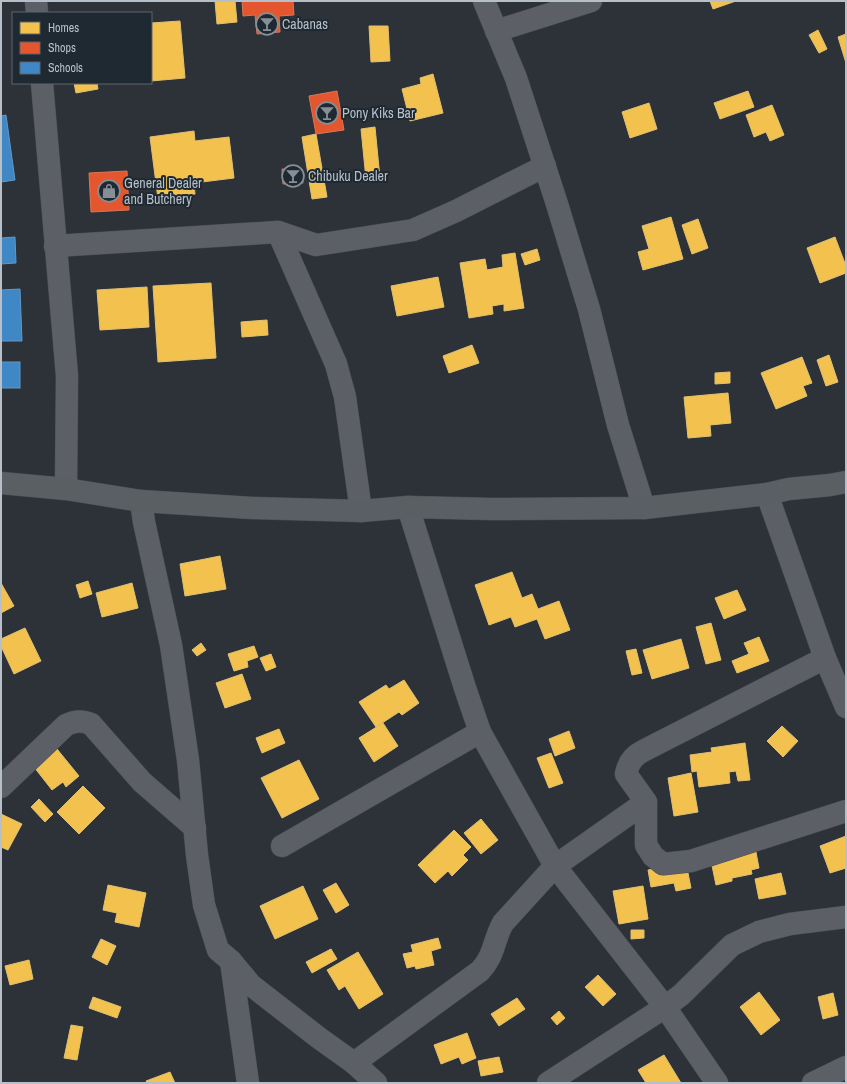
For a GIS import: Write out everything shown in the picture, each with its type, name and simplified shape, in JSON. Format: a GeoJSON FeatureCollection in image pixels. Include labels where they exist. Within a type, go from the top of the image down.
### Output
{"type":"FeatureCollection","features":[{"type":"Feature","properties":{"kind":"street"},"geometry":{"type":"LineString","coordinates":[[36,1],[37,12]]}},
{"type":"Feature","properties":{"kind":"street"},"geometry":{"type":"LineString","coordinates":[[484,1],[516,78],[545,166],[589,309],[618,425],[644,508]]}},
{"type":"Feature","properties":{"kind":"street"},"geometry":{"type":"LineString","coordinates":[[496,31],[591,1]]}},
{"type":"Feature","properties":{"kind":"street"},"geometry":{"type":"LineString","coordinates":[[42,84],[67,376],[66,489]]}},
{"type":"Feature","properties":{"kind":"street"},"geometry":{"type":"LineString","coordinates":[[55,246],[278,232],[316,245],[413,230],[456,211],[545,166]]}},
{"type":"Feature","properties":{"kind":"street"},"geometry":{"type":"LineString","coordinates":[[278,232],[336,364],[345,397],[361,511]]}},
{"type":"Feature","properties":{"kind":"street"},"geometry":{"type":"LineString","coordinates":[[1,483],[66,489],[141,501],[252,508],[361,511],[408,507],[491,509],[644,508],[766,494],[789,489],[846,482]]}},
{"type":"Feature","properties":{"kind":"street"},"geometry":{"type":"LineString","coordinates":[[766,494],[825,658],[846,707]]}},
{"type":"Feature","properties":{"kind":"street"},"geometry":{"type":"LineString","coordinates":[[141,501],[144,522],[171,645],[188,760],[197,855],[204,905],[218,950],[231,961],[251,985],[354,1063],[376,1083]]}},
{"type":"Feature","properties":{"kind":"street"},"geometry":{"type":"LineString","coordinates":[[408,507],[480,732],[555,866],[665,1007],[718,1083]]}},
{"type":"Feature","properties":{"kind":"street"},"geometry":{"type":"LineString","coordinates":[[825,658],[635,755],[627,767],[626,774],[646,802],[646,845],[653,856],[663,864],[691,861],[846,812]]}},
{"type":"Feature","properties":{"kind":"street"},"geometry":{"type":"LineString","coordinates":[[1,787],[66,725],[74,721],[85,721],[91,724],[142,782],[195,828]]}},
{"type":"Feature","properties":{"kind":"street"},"geometry":{"type":"LineString","coordinates":[[282,846],[480,732]]}},
{"type":"Feature","properties":{"kind":"street"},"geometry":{"type":"LineString","coordinates":[[354,1063],[484,967],[488,963],[494,950],[497,934],[503,923],[555,866],[646,802]]}},
{"type":"Feature","properties":{"kind":"street"},"geometry":{"type":"LineString","coordinates":[[548,1083],[681,995],[732,945],[759,932],[790,924],[846,917]]}},
{"type":"Feature","properties":{"kind":"street"},"geometry":{"type":"LineString","coordinates":[[231,961],[248,1083]]}},
{"type":"Feature","properties":{"kind":"street"},"geometry":{"type":"LineString","coordinates":[[813,1083],[846,1067]]}},
{"type":"Feature","properties":{"kind":"building: Homes"},"geometry":{"type":"Polygon","coordinates":[[[215,1],[235,1],[237,22],[217,24],[215,1]]]}},
{"type":"Feature","properties":{"kind":"building: Homes"},"geometry":{"type":"Polygon","coordinates":[[[710,1],[736,1],[713,9],[710,1]]]}},
{"type":"Feature","properties":{"kind":"building: Homes"},"geometry":{"type":"Polygon","coordinates":[[[180,21],[185,78],[152,81],[152,23],[180,21]]]}},
{"type":"Feature","properties":{"kind":"building: Homes"},"geometry":{"type":"Polygon","coordinates":[[[369,26],[388,26],[390,61],[371,62],[369,26]]]}},
{"type":"Feature","properties":{"kind":"building: Homes"},"geometry":{"type":"Polygon","coordinates":[[[818,30],[827,49],[819,53],[809,35],[818,30]]]}},
{"type":"Feature","properties":{"kind":"building: Homes"},"geometry":{"type":"Polygon","coordinates":[[[846,34],[846,63],[838,37],[846,34]]]}},
{"type":"Feature","properties":{"kind":"building: Homes"},"geometry":{"type":"Polygon","coordinates":[[[433,74],[443,113],[410,121],[402,89],[421,84],[420,78],[433,74]]]}},
{"type":"Feature","properties":{"kind":"building: Homes"},"geometry":{"type":"Polygon","coordinates":[[[74,84],[97,84],[98,89],[76,93],[74,84]]]}},
{"type":"Feature","properties":{"kind":"building: Homes"},"geometry":{"type":"Polygon","coordinates":[[[748,91],[754,107],[720,119],[714,103],[748,91]]]}},
{"type":"Feature","properties":{"kind":"building: Homes"},"geometry":{"type":"Polygon","coordinates":[[[649,103],[657,129],[630,138],[622,112],[649,103]]]}},
{"type":"Feature","properties":{"kind":"building: Homes"},"geometry":{"type":"Polygon","coordinates":[[[772,105],[784,135],[770,141],[766,132],[754,137],[746,115],[772,105]]]}},
{"type":"Feature","properties":{"kind":"building: Homes"},"geometry":{"type":"Polygon","coordinates":[[[375,127],[380,178],[366,179],[361,129],[375,127]]]}},
{"type":"Feature","properties":{"kind":"building: Homes"},"geometry":{"type":"Polygon","coordinates":[[[194,131],[195,141],[229,137],[234,178],[194,183],[195,194],[158,199],[150,137],[194,131]]]}},
{"type":"Feature","properties":{"kind":"building: Homes"},"geometry":{"type":"Polygon","coordinates":[[[316,134],[327,197],[312,199],[302,137],[316,134]]]}},
{"type":"Feature","properties":{"kind":"building: Homes"},"geometry":{"type":"Polygon","coordinates":[[[671,217],[683,259],[643,270],[638,252],[649,249],[642,226],[671,217]]]}},
{"type":"Feature","properties":{"kind":"building: Homes"},"geometry":{"type":"Polygon","coordinates":[[[698,219],[708,248],[692,254],[682,225],[698,219]]]}},
{"type":"Feature","properties":{"kind":"building: Homes"},"geometry":{"type":"Polygon","coordinates":[[[835,237],[846,266],[846,273],[820,283],[807,248],[835,237]]]}},
{"type":"Feature","properties":{"kind":"building: Homes"},"geometry":{"type":"Polygon","coordinates":[[[537,249],[540,260],[525,265],[521,254],[537,249]]]}},
{"type":"Feature","properties":{"kind":"building: Homes"},"geometry":{"type":"Polygon","coordinates":[[[515,253],[524,308],[504,311],[504,304],[492,306],[493,314],[469,318],[460,263],[485,259],[487,270],[503,267],[502,255],[515,253]]]}},
{"type":"Feature","properties":{"kind":"building: Homes"},"geometry":{"type":"Polygon","coordinates":[[[438,277],[444,307],[397,316],[391,286],[438,277]]]}},
{"type":"Feature","properties":{"kind":"building: Homes"},"geometry":{"type":"Polygon","coordinates":[[[211,283],[216,358],[158,362],[153,286],[211,283]]]}},
{"type":"Feature","properties":{"kind":"building: Homes"},"geometry":{"type":"Polygon","coordinates":[[[147,287],[149,327],[100,330],[97,290],[147,287]]]}},
{"type":"Feature","properties":{"kind":"building: Homes"},"geometry":{"type":"Polygon","coordinates":[[[267,320],[268,335],[242,337],[241,322],[267,320]]]}},
{"type":"Feature","properties":{"kind":"building: Homes"},"geometry":{"type":"Polygon","coordinates":[[[472,345],[479,363],[449,373],[443,356],[472,345]]]}},
{"type":"Feature","properties":{"kind":"building: Homes"},"geometry":{"type":"Polygon","coordinates":[[[829,355],[838,382],[826,386],[817,360],[829,355]]]}},
{"type":"Feature","properties":{"kind":"building: Homes"},"geometry":{"type":"Polygon","coordinates":[[[802,357],[812,383],[803,386],[807,396],[776,409],[761,373],[802,357]]]}},
{"type":"Feature","properties":{"kind":"building: Homes"},"geometry":{"type":"Polygon","coordinates":[[[730,372],[730,383],[715,384],[715,373],[730,372]]]}},
{"type":"Feature","properties":{"kind":"building: Homes"},"geometry":{"type":"Polygon","coordinates":[[[728,393],[731,423],[710,425],[711,436],[688,438],[684,397],[728,393]]]}},
{"type":"Feature","properties":{"kind":"building: Homes"},"geometry":{"type":"Polygon","coordinates":[[[220,556],[226,589],[185,596],[180,564],[220,556]]]}},
{"type":"Feature","properties":{"kind":"building: Homes"},"geometry":{"type":"Polygon","coordinates":[[[512,572],[522,598],[532,594],[538,609],[559,601],[570,630],[545,639],[537,619],[515,627],[511,617],[489,625],[475,585],[512,572]]]}},
{"type":"Feature","properties":{"kind":"building: Homes"},"geometry":{"type":"Polygon","coordinates":[[[88,581],[92,594],[80,598],[76,585],[88,581]]]}},
{"type":"Feature","properties":{"kind":"building: Homes"},"geometry":{"type":"Polygon","coordinates":[[[1,583],[14,606],[1,613],[1,583]]]}},
{"type":"Feature","properties":{"kind":"building: Homes"},"geometry":{"type":"Polygon","coordinates":[[[132,583],[138,608],[102,617],[96,593],[132,583]]]}},
{"type":"Feature","properties":{"kind":"building: Homes"},"geometry":{"type":"Polygon","coordinates":[[[737,590],[746,610],[724,619],[715,598],[737,590]]]}},
{"type":"Feature","properties":{"kind":"building: Homes"},"geometry":{"type":"Polygon","coordinates":[[[711,623],[721,660],[706,664],[696,627],[711,623]]]}},
{"type":"Feature","properties":{"kind":"building: Homes"},"geometry":{"type":"Polygon","coordinates":[[[25,628],[41,661],[14,674],[1,646],[1,639],[25,628]]]}},
{"type":"Feature","properties":{"kind":"building: Homes"},"geometry":{"type":"Polygon","coordinates":[[[759,637],[769,661],[737,673],[732,661],[749,654],[744,643],[759,637]]]}},
{"type":"Feature","properties":{"kind":"building: Homes"},"geometry":{"type":"Polygon","coordinates":[[[681,639],[689,668],[652,679],[643,650],[681,639]]]}},
{"type":"Feature","properties":{"kind":"building: Homes"},"geometry":{"type":"Polygon","coordinates":[[[201,643],[206,650],[197,656],[192,650],[201,643]]]}},
{"type":"Feature","properties":{"kind":"building: Homes"},"geometry":{"type":"Polygon","coordinates":[[[254,646],[258,657],[247,661],[248,667],[234,671],[228,654],[254,646]]]}},
{"type":"Feature","properties":{"kind":"building: Homes"},"geometry":{"type":"Polygon","coordinates":[[[636,649],[642,673],[632,675],[626,651],[636,649]]]}},
{"type":"Feature","properties":{"kind":"building: Homes"},"geometry":{"type":"Polygon","coordinates":[[[271,654],[276,667],[266,671],[260,658],[271,654]]]}},
{"type":"Feature","properties":{"kind":"building: Homes"},"geometry":{"type":"Polygon","coordinates":[[[242,674],[251,699],[225,708],[216,683],[242,674]]]}},
{"type":"Feature","properties":{"kind":"building: Homes"},"geometry":{"type":"Polygon","coordinates":[[[404,680],[419,703],[402,715],[399,712],[376,727],[359,702],[386,685],[389,689],[404,680]]]}},
{"type":"Feature","properties":{"kind":"building: Homes"},"geometry":{"type":"Polygon","coordinates":[[[383,723],[398,746],[374,762],[359,738],[383,723]]]}},
{"type":"Feature","properties":{"kind":"building: Homes"},"geometry":{"type":"Polygon","coordinates":[[[782,726],[798,741],[783,757],[767,741],[782,726]]]}},
{"type":"Feature","properties":{"kind":"building: Homes"},"geometry":{"type":"Polygon","coordinates":[[[279,729],[285,743],[262,753],[256,738],[279,729]]]}},
{"type":"Feature","properties":{"kind":"building: Homes"},"geometry":{"type":"Polygon","coordinates":[[[569,731],[575,748],[555,756],[549,739],[569,731]]]}},
{"type":"Feature","properties":{"kind":"building: Homes"},"geometry":{"type":"Polygon","coordinates":[[[745,743],[750,780],[738,781],[736,771],[729,772],[730,783],[699,787],[697,771],[692,772],[690,755],[712,752],[711,748],[745,743]]]}},
{"type":"Feature","properties":{"kind":"building: Homes"},"geometry":{"type":"Polygon","coordinates":[[[57,749],[79,776],[66,787],[63,782],[52,790],[34,767],[57,749]]]}},
{"type":"Feature","properties":{"kind":"building: Homes"},"geometry":{"type":"Polygon","coordinates":[[[551,753],[563,783],[549,788],[537,758],[551,753]]]}},
{"type":"Feature","properties":{"kind":"building: Homes"},"geometry":{"type":"Polygon","coordinates":[[[299,760],[319,799],[282,818],[261,778],[299,760]]]}},
{"type":"Feature","properties":{"kind":"building: Homes"},"geometry":{"type":"Polygon","coordinates":[[[691,773],[698,812],[674,816],[668,778],[691,773]]]}},
{"type":"Feature","properties":{"kind":"building: Homes"},"geometry":{"type":"Polygon","coordinates":[[[83,786],[105,808],[79,834],[57,812],[83,786]]]}},
{"type":"Feature","properties":{"kind":"building: Homes"},"geometry":{"type":"Polygon","coordinates":[[[39,799],[53,814],[45,822],[31,807],[39,799]]]}},
{"type":"Feature","properties":{"kind":"building: Homes"},"geometry":{"type":"Polygon","coordinates":[[[1,814],[22,824],[8,850],[1,847],[1,814]]]}},
{"type":"Feature","properties":{"kind":"building: Homes"},"geometry":{"type":"Polygon","coordinates":[[[481,819],[498,840],[481,854],[464,833],[481,819]]]}},
{"type":"Feature","properties":{"kind":"building: Homes"},"geometry":{"type":"Polygon","coordinates":[[[454,830],[471,847],[463,855],[468,860],[452,876],[448,871],[435,883],[418,865],[454,830]]]}},
{"type":"Feature","properties":{"kind":"building: Homes"},"geometry":{"type":"Polygon","coordinates":[[[846,836],[846,868],[830,873],[820,846],[846,836]]]}},
{"type":"Feature","properties":{"kind":"building: Homes"},"geometry":{"type":"Polygon","coordinates":[[[755,847],[759,868],[751,870],[752,874],[732,878],[732,881],[716,885],[710,856],[755,847]]]}},
{"type":"Feature","properties":{"kind":"building: Homes"},"geometry":{"type":"Polygon","coordinates":[[[686,863],[691,888],[676,891],[674,883],[651,887],[648,870],[686,863]]]}},
{"type":"Feature","properties":{"kind":"building: Homes"},"geometry":{"type":"Polygon","coordinates":[[[781,873],[786,894],[759,899],[755,879],[781,873]]]}},
{"type":"Feature","properties":{"kind":"building: Homes"},"geometry":{"type":"Polygon","coordinates":[[[336,883],[349,905],[336,913],[323,890],[336,883]]]}},
{"type":"Feature","properties":{"kind":"building: Homes"},"geometry":{"type":"Polygon","coordinates":[[[108,885],[146,893],[139,927],[115,922],[117,913],[103,910],[108,885]]]}},
{"type":"Feature","properties":{"kind":"building: Homes"},"geometry":{"type":"Polygon","coordinates":[[[303,886],[318,919],[275,939],[260,906],[303,886]]]}},
{"type":"Feature","properties":{"kind":"building: Homes"},"geometry":{"type":"Polygon","coordinates":[[[643,886],[648,919],[619,924],[613,891],[643,886]]]}},
{"type":"Feature","properties":{"kind":"building: Homes"},"geometry":{"type":"Polygon","coordinates":[[[631,930],[644,930],[644,938],[631,939],[631,930]]]}},
{"type":"Feature","properties":{"kind":"building: Homes"},"geometry":{"type":"Polygon","coordinates":[[[438,938],[441,948],[431,951],[434,965],[416,969],[415,966],[407,968],[403,954],[413,952],[411,945],[438,938]]]}},
{"type":"Feature","properties":{"kind":"building: Homes"},"geometry":{"type":"Polygon","coordinates":[[[101,939],[116,946],[107,965],[92,957],[101,939]]]}},
{"type":"Feature","properties":{"kind":"building: Homes"},"geometry":{"type":"Polygon","coordinates":[[[331,949],[337,959],[312,973],[306,962],[331,949]]]}},
{"type":"Feature","properties":{"kind":"building: Homes"},"geometry":{"type":"Polygon","coordinates":[[[358,952],[383,994],[359,1009],[345,986],[339,990],[327,970],[358,952]]]}},
{"type":"Feature","properties":{"kind":"building: Homes"},"geometry":{"type":"Polygon","coordinates":[[[29,960],[33,979],[10,985],[5,966],[29,960]]]}},
{"type":"Feature","properties":{"kind":"building: Homes"},"geometry":{"type":"Polygon","coordinates":[[[598,975],[616,994],[603,1006],[585,987],[598,975]]]}},
{"type":"Feature","properties":{"kind":"building: Homes"},"geometry":{"type":"Polygon","coordinates":[[[759,992],[780,1020],[761,1035],[740,1007],[759,992]]]}},
{"type":"Feature","properties":{"kind":"building: Homes"},"geometry":{"type":"Polygon","coordinates":[[[833,993],[838,1015],[823,1019],[818,997],[833,993]]]}},
{"type":"Feature","properties":{"kind":"building: Homes"},"geometry":{"type":"Polygon","coordinates":[[[93,997],[121,1007],[117,1018],[89,1008],[93,997]]]}},
{"type":"Feature","properties":{"kind":"building: Homes"},"geometry":{"type":"Polygon","coordinates":[[[517,998],[525,1009],[499,1026],[491,1014],[517,998]]]}},
{"type":"Feature","properties":{"kind":"building: Homes"},"geometry":{"type":"Polygon","coordinates":[[[559,1011],[565,1018],[557,1025],[551,1018],[559,1011]]]}},
{"type":"Feature","properties":{"kind":"building: Homes"},"geometry":{"type":"Polygon","coordinates":[[[71,1025],[83,1027],[77,1060],[64,1058],[71,1025]]]}},
{"type":"Feature","properties":{"kind":"building: Homes"},"geometry":{"type":"Polygon","coordinates":[[[467,1033],[476,1058],[462,1064],[459,1057],[441,1064],[434,1045],[467,1033]]]}},
{"type":"Feature","properties":{"kind":"building: Homes"},"geometry":{"type":"Polygon","coordinates":[[[664,1055],[681,1083],[646,1083],[638,1070],[664,1055]]]}},
{"type":"Feature","properties":{"kind":"building: Homes"},"geometry":{"type":"Polygon","coordinates":[[[499,1057],[503,1072],[481,1076],[478,1061],[499,1057]]]}},
{"type":"Feature","properties":{"kind":"building: Homes"},"geometry":{"type":"Polygon","coordinates":[[[170,1072],[175,1083],[147,1083],[146,1081],[170,1072]]]}},
{"type":"Feature","properties":{"kind":"building: Shops","name":"Cabanas"},"geometry":{"type":"Polygon","coordinates":[[[242,1],[293,1],[294,15],[279,16],[280,32],[257,34],[255,15],[243,16],[242,1]]]}},
{"type":"Feature","properties":{"kind":"building: Shops","name":"Pony Kiks Bar"},"geometry":{"type":"Polygon","coordinates":[[[337,91],[344,130],[316,134],[309,96],[337,91]]]}},
{"type":"Feature","properties":{"kind":"building: Shops","name":"Chibuku Dealer"},"geometry":{"type":"Polygon","coordinates":[[[282,169],[302,169],[303,183],[283,184],[282,169]]]}},
{"type":"Feature","properties":{"kind":"building: Shops","name":"General Dealer and Butchery"},"geometry":{"type":"Polygon","coordinates":[[[127,171],[129,210],[91,212],[89,173],[127,171]]]}},
{"type":"Feature","properties":{"kind":"building: Schools"},"geometry":{"type":"Polygon","coordinates":[[[6,115],[15,180],[1,182],[1,116],[6,115]]]}},
{"type":"Feature","properties":{"kind":"building: Schools"},"geometry":{"type":"Polygon","coordinates":[[[15,237],[16,263],[1,264],[1,238],[15,237]]]}},
{"type":"Feature","properties":{"kind":"building: Schools"},"geometry":{"type":"Polygon","coordinates":[[[20,289],[22,341],[1,341],[1,290],[20,289]]]}},
{"type":"Feature","properties":{"kind":"building: Schools"},"geometry":{"type":"Polygon","coordinates":[[[1,362],[20,362],[20,388],[1,388],[1,362]]]}},
{"type":"Feature","properties":{"kind":"place","name":"Cabanas"},"geometry":{"type":"Point","coordinates":[267,24]}},
{"type":"Feature","properties":{"kind":"place","name":"Pony Kiks Bar"},"geometry":{"type":"Point","coordinates":[327,113]}},
{"type":"Feature","properties":{"kind":"place","name":"Chibuku Dealer"},"geometry":{"type":"Point","coordinates":[293,176]}},
{"type":"Feature","properties":{"kind":"place","name":"General Dealer and Butchery"},"geometry":{"type":"Point","coordinates":[109,191]}}]}
